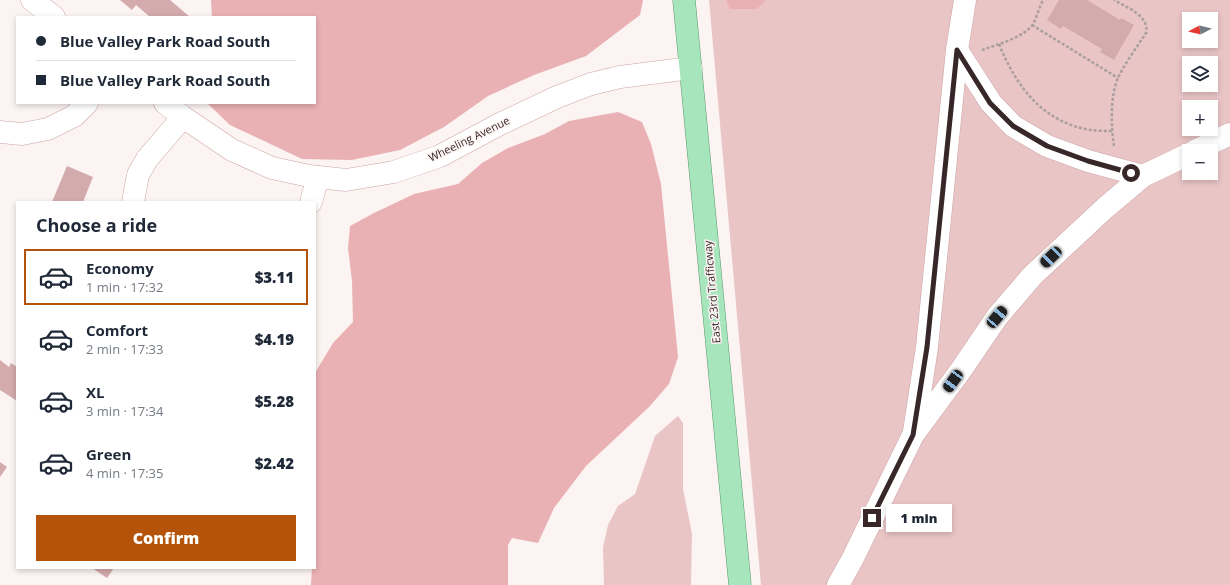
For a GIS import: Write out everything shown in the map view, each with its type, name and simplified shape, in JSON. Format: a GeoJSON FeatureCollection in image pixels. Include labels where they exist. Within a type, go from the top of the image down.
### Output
{"type":"FeatureCollection","features":[{"type":"Feature","properties":{"kind":"main road","name":"East 23rd Trafficway"},"geometry":{"type":"LineString","coordinates":[[684,0],[740,585]]}},
{"type":"Feature","properties":{"kind":"street"},"geometry":{"type":"LineString","coordinates":[[32,0],[53,16]]}},
{"type":"Feature","properties":{"kind":"street"},"geometry":{"type":"LineString","coordinates":[[913,435],[927,347],[961,55],[965,0]]}},
{"type":"Feature","properties":{"kind":"street"},"geometry":{"type":"LineString","coordinates":[[961,55],[990,103],[1013,126],[1047,146],[1088,161],[1143,176]]}},
{"type":"Feature","properties":{"kind":"street","name":"Wheeling Avenue"},"geometry":{"type":"LineString","coordinates":[[166,104],[232,150],[272,168],[309,176],[346,180],[394,172],[440,156],[500,124],[557,97],[591,84],[620,77],[691,68]]}},
{"type":"Feature","properties":{"kind":"street"},"geometry":{"type":"LineString","coordinates":[[0,132],[22,134],[48,130],[74,116],[85,104]]}},
{"type":"Feature","properties":{"kind":"street"},"geometry":{"type":"LineString","coordinates":[[133,201],[138,175],[147,159],[183,117]]}},
{"type":"Feature","properties":{"kind":"street"},"geometry":{"type":"LineString","coordinates":[[1209,144],[1230,134]]}},
{"type":"Feature","properties":{"kind":"street"},"geometry":{"type":"LineString","coordinates":[[838,585],[852,560],[913,435],[961,370],[997,317],[1032,276],[1082,228],[1143,176],[1182,157]]}},
{"type":"Feature","properties":{"kind":"street"},"geometry":{"type":"LineString","coordinates":[[311,201],[318,177]]}},
{"type":"Feature","properties":{"kind":"path"},"geometry":{"type":"LineString","coordinates":[[961,55],[999,44],[1022,34],[1032,25],[1042,0]]}},
{"type":"Feature","properties":{"kind":"path"},"geometry":{"type":"LineString","coordinates":[[1114,0],[1141,17],[1147,26],[1146,33],[1118,78],[1114,99],[1113,139],[1119,170]]}},
{"type":"Feature","properties":{"kind":"path"},"geometry":{"type":"LineString","coordinates":[[1032,25],[1118,78]]}},
{"type":"Feature","properties":{"kind":"path"},"geometry":{"type":"LineString","coordinates":[[999,44],[1014,76],[1024,90],[1049,113],[1073,125],[1090,130],[1113,131]]}},
{"type":"Feature","properties":{"kind":"shaded area"},"geometry":{"type":"Polygon","coordinates":[[[211,0],[643,0],[640,15],[586,56],[534,75],[488,96],[444,127],[400,150],[352,160],[302,159],[230,125],[208,104],[316,104],[316,16],[212,16],[211,0]]]}},
{"type":"Feature","properties":{"kind":"shaded area"},"geometry":{"type":"Polygon","coordinates":[[[709,0],[1230,0],[1230,585],[761,585],[709,0]]]}},
{"type":"Feature","properties":{"kind":"shaded area"},"geometry":{"type":"Polygon","coordinates":[[[726,0],[766,0],[757,9],[730,9],[726,0]]]}},
{"type":"Feature","properties":{"kind":"shaded area"},"geometry":{"type":"Polygon","coordinates":[[[618,112],[642,122],[651,144],[661,184],[678,357],[669,384],[649,407],[586,466],[554,508],[538,543],[512,538],[508,545],[508,585],[311,585],[312,569],[316,569],[316,371],[333,343],[353,322],[352,281],[348,248],[350,226],[414,194],[458,184],[482,163],[508,148],[545,134],[569,121],[618,112]]]}},
{"type":"Feature","properties":{"kind":"shaded area"},"geometry":{"type":"Polygon","coordinates":[[[678,416],[683,423],[683,489],[692,534],[691,585],[604,585],[603,547],[608,525],[618,506],[635,494],[655,436],[678,416]]]}},
{"type":"Feature","properties":{"kind":"building"},"geometry":{"type":"Polygon","coordinates":[[[120,0],[170,0],[189,16],[149,16],[136,5],[132,10],[120,0]]]}},
{"type":"Feature","properties":{"kind":"building"},"geometry":{"type":"Polygon","coordinates":[[[1059,0],[1087,0],[1120,20],[1121,18],[1134,25],[1114,60],[1100,52],[1102,49],[1063,26],[1061,29],[1047,20],[1059,0]]]}},
{"type":"Feature","properties":{"kind":"building"},"geometry":{"type":"Polygon","coordinates":[[[67,166],[93,177],[83,201],[52,201],[67,166]]]}},
{"type":"Feature","properties":{"kind":"building"},"geometry":{"type":"Polygon","coordinates":[[[0,360],[9,367],[11,363],[16,366],[16,400],[0,390],[0,360]]]}},
{"type":"Feature","properties":{"kind":"building"},"geometry":{"type":"Polygon","coordinates":[[[0,462],[7,467],[0,477],[0,462]]]}},
{"type":"Feature","properties":{"kind":"building"},"geometry":{"type":"Polygon","coordinates":[[[94,569],[113,569],[107,578],[94,569]]]}},
{"type":"Feature","properties":{"kind":"route"},"geometry":{"type":"LineString","coordinates":[[872,518],[913,435],[927,347],[957,50],[990,103],[1013,126],[1047,146],[1088,161],[1131,173]]}}]}
